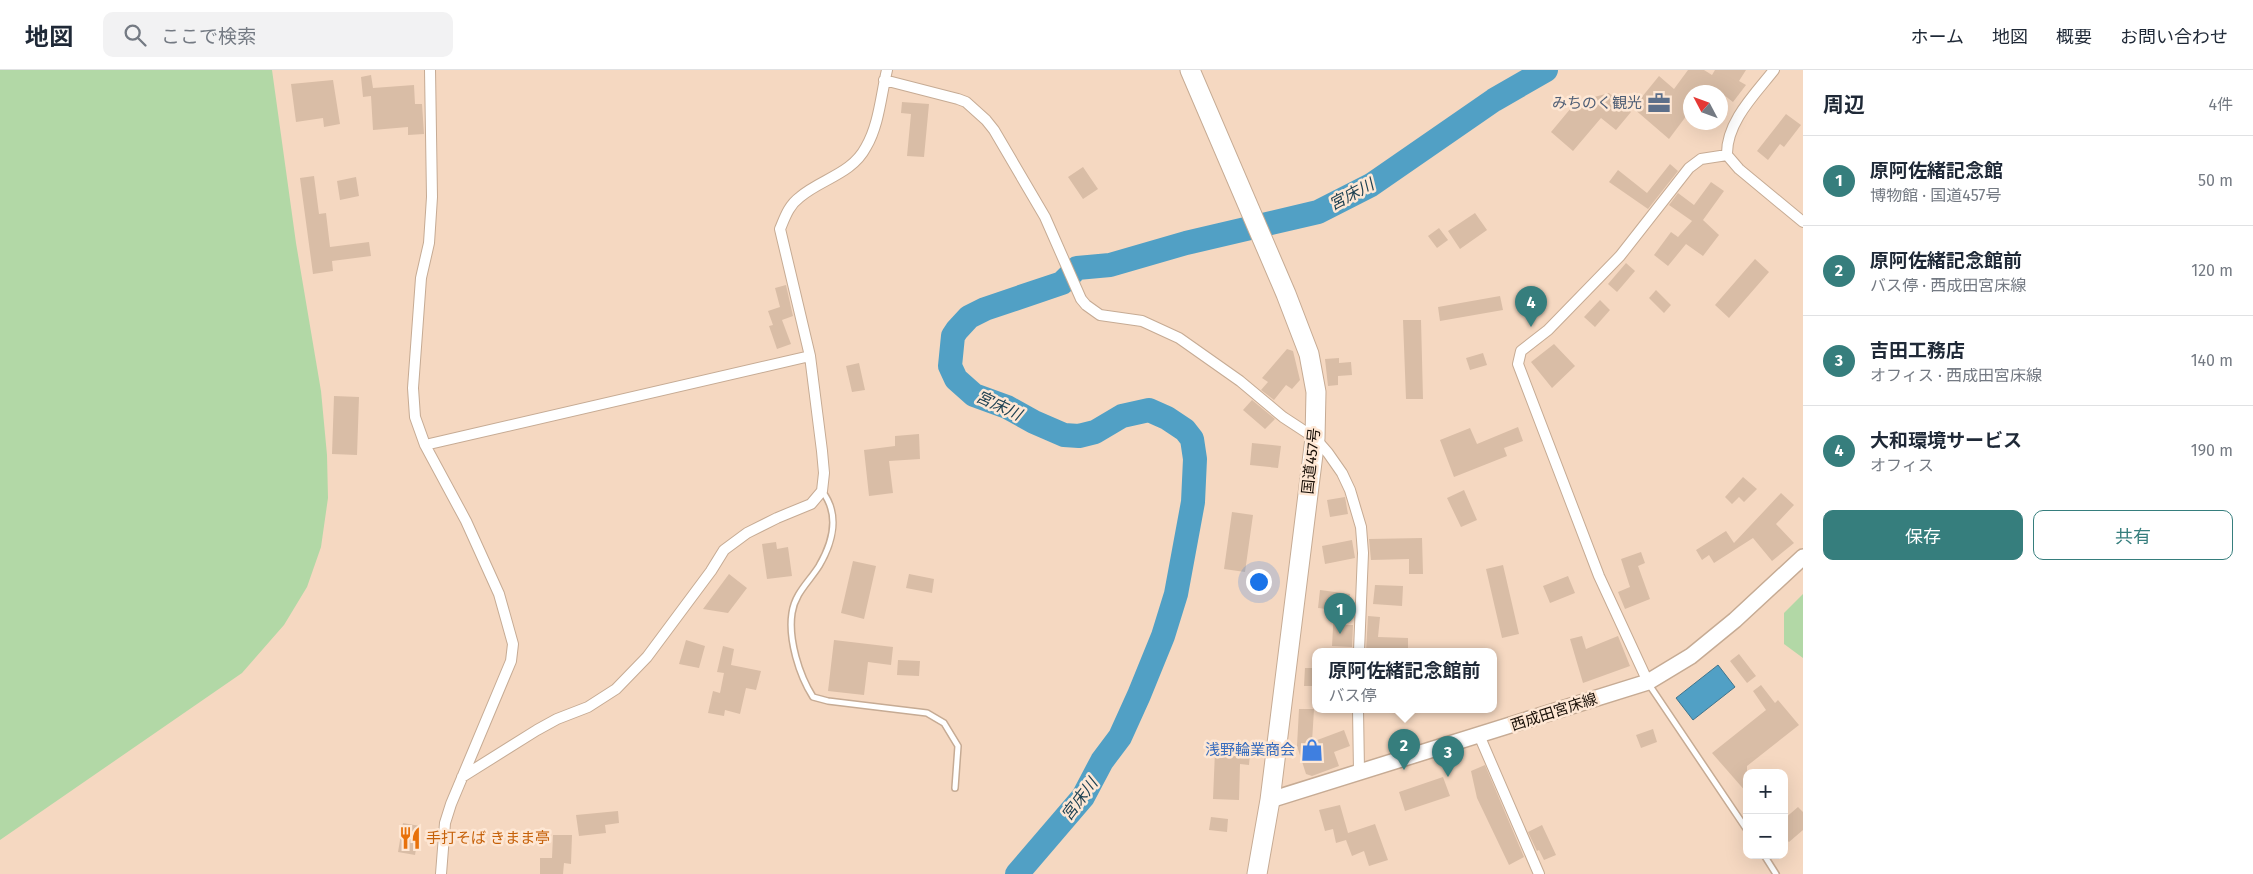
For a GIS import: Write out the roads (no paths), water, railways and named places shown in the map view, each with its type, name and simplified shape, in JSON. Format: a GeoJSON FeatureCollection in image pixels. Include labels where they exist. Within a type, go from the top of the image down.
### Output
{"type":"FeatureCollection","features":[{"type":"Feature","properties":{"kind":"highway","name":"国道457号"},"geometry":{"type":"LineString","coordinates":[[1190,70],[1244,201],[1271,259],[1309,354],[1316,392],[1314,438],[1270,800],[1257,874]]}},
{"type":"Feature","properties":{"kind":"main road","name":"西成田宮床線"},"geometry":{"type":"LineString","coordinates":[[1270,800],[1648,682],[1691,656],[1735,620],[1803,557]]}},
{"type":"Feature","properties":{"kind":"street"},"geometry":{"type":"LineString","coordinates":[[430,70],[432,197],[429,243],[421,278],[413,388],[415,417],[425,445],[466,521],[493,579],[513,644],[511,662],[462,777],[445,823],[441,874]]}},
{"type":"Feature","properties":{"kind":"street"},"geometry":{"type":"LineString","coordinates":[[1774,70],[1748,103],[1734,125],[1729,135],[1727,154],[1739,169],[1803,222]]}},
{"type":"Feature","properties":{"kind":"street"},"geometry":{"type":"LineString","coordinates":[[462,777],[537,730],[588,707],[616,689],[647,656],[711,571],[724,550],[747,533],[811,504],[822,491],[823,458],[810,356],[780,229],[789,209],[800,197],[849,168],[866,148],[875,124],[886,75],[966,102],[986,120],[1053,232],[1079,294],[1086,305],[1100,315],[1142,321],[1179,338],[1240,381],[1283,417],[1314,438],[1342,473],[1357,508],[1364,553],[1359,648]]}},
{"type":"Feature","properties":{"kind":"street"},"geometry":{"type":"LineString","coordinates":[[1648,682],[1599,576],[1535,413],[1518,364],[1519,356],[1521,351],[1548,330],[1620,256],[1689,168],[1701,160],[1727,154]]}},
{"type":"Feature","properties":{"kind":"street"},"geometry":{"type":"LineString","coordinates":[[425,445],[810,356]]}},
{"type":"Feature","properties":{"kind":"street"},"geometry":{"type":"LineString","coordinates":[[1358,713],[1359,771]]}},
{"type":"Feature","properties":{"kind":"street"},"geometry":{"type":"LineString","coordinates":[[1479,736],[1538,874]]}},
{"type":"Feature","properties":{"kind":"lane"},"geometry":{"type":"LineString","coordinates":[[822,491],[830,502],[833,517],[830,543],[818,567],[803,586],[793,611],[792,630],[804,682],[813,698],[927,713],[944,723],[958,746],[955,788]]}},
{"type":"Feature","properties":{"kind":"lane"},"geometry":{"type":"LineString","coordinates":[[1648,682],[1743,824]]}},
{"type":"Feature","properties":{"kind":"lane"},"geometry":{"type":"LineString","coordinates":[[1767,859],[1776,874]]}},
{"type":"Feature","properties":{"kind":"water"},"geometry":{"type":"Polygon","coordinates":[[[1718,665],[1735,687],[1693,720],[1676,698],[1718,665]]]}},
{"type":"Feature","properties":{"kind":"waterway","name":"宮床川"},"geometry":{"type":"LineString","coordinates":[[1017,874],[1083,797],[1102,761],[1120,737],[1139,695],[1163,636],[1176,594],[1193,502],[1195,459],[1192,439],[1185,430],[1167,418],[1149,410],[1122,416],[1095,432],[1079,436],[1064,435],[1034,422],[1007,407],[974,395],[956,379],[950,366],[953,336],[969,317],[985,309],[1062,283],[1077,268],[1110,265],[1186,243],[1318,212],[1371,185],[1494,100],[1546,70]]}},
{"type":"Feature","properties":{"kind":"place","name":"みちのく観光"},"geometry":{"type":"Point","coordinates":[1659,103]}},
{"type":"Feature","properties":{"kind":"place","name":"大和環境サービス"},"geometry":{"type":"Point","coordinates":[1531,327]}},
{"type":"Feature","properties":{"kind":"place","name":"原阿佐緒記念館"},"geometry":{"type":"Point","coordinates":[1340,634]}},
{"type":"Feature","properties":{"kind":"place","name":"浅野輪業商会"},"geometry":{"type":"Point","coordinates":[1312,750]}},
{"type":"Feature","properties":{"kind":"place","name":"原阿佐緒記念館前"},"geometry":{"type":"Point","coordinates":[1404,770]}},
{"type":"Feature","properties":{"kind":"place","name":"吉田工務店"},"geometry":{"type":"Point","coordinates":[1448,777]}},
{"type":"Feature","properties":{"kind":"place","name":"手打そば きまま亭"},"geometry":{"type":"Point","coordinates":[410,838]}}]}
